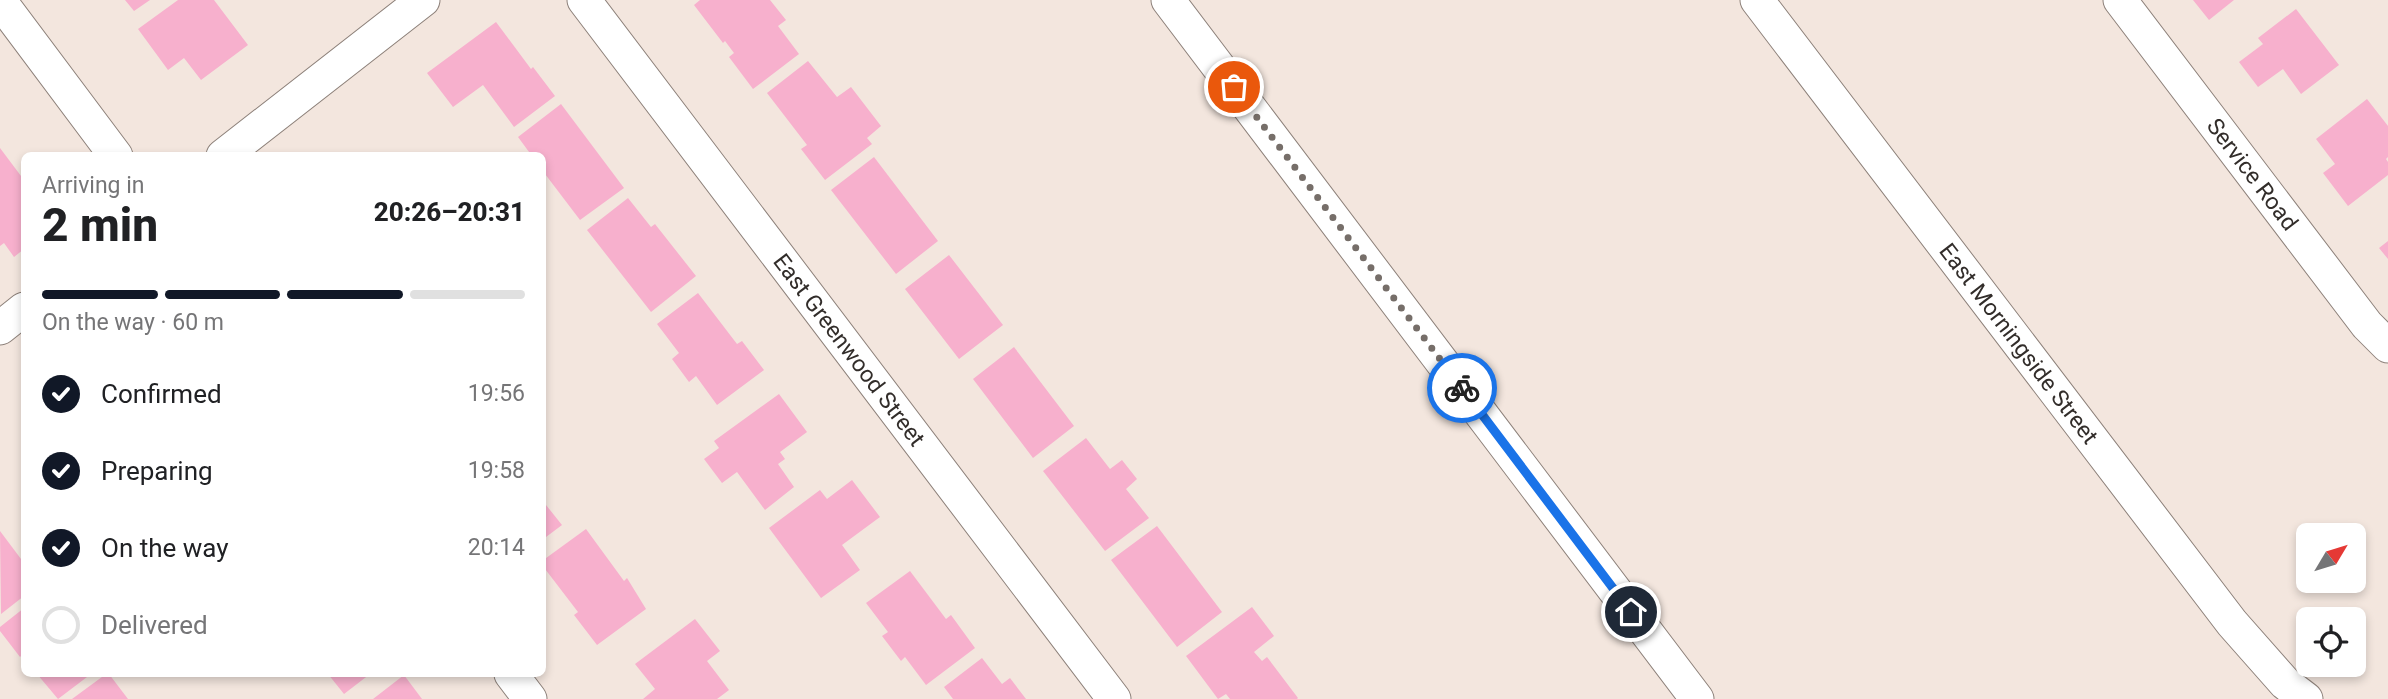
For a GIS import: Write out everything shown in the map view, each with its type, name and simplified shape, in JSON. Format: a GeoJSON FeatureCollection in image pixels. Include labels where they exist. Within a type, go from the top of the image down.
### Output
{"type":"FeatureCollection","features":[{"type":"Feature","properties":{"kind":"street"},"geometry":{"type":"LineString","coordinates":[[228,152],[423,0]]}},
{"type":"Feature","properties":{"kind":"street","name":"East Greenwood Street"},"geometry":{"type":"LineString","coordinates":[[584,0],[1114,699]]}},
{"type":"Feature","properties":{"kind":"street"},"geometry":{"type":"LineString","coordinates":[[1168,0],[1697,699]]}},
{"type":"Feature","properties":{"kind":"street","name":"East Morningside Street"},"geometry":{"type":"LineString","coordinates":[[1757,0],[2232,623],[2295,691]]}},
{"type":"Feature","properties":{"kind":"street","name":"Service Road"},"geometry":{"type":"LineString","coordinates":[[2120,0],[2367,325],[2388,346]]}},
{"type":"Feature","properties":{"kind":"street"},"geometry":{"type":"LineString","coordinates":[[0,1],[113,152]]}},
{"type":"Feature","properties":{"kind":"street"},"geometry":{"type":"LineString","coordinates":[[0,328],[21,311]]}},
{"type":"Feature","properties":{"kind":"street"},"geometry":{"type":"LineString","coordinates":[[513,677],[530,699]]}},
{"type":"Feature","properties":{"kind":"building"},"geometry":{"type":"Polygon","coordinates":[[[125,0],[150,0],[134,11],[125,0]]]}},
{"type":"Feature","properties":{"kind":"building"},"geometry":{"type":"Polygon","coordinates":[[[178,0],[214,0],[248,45],[201,80],[184,58],[168,70],[138,29],[178,0]]]}},
{"type":"Feature","properties":{"kind":"building"},"geometry":{"type":"Polygon","coordinates":[[[700,0],[770,0],[786,20],[778,26],[799,54],[753,89],[729,57],[734,53],[694,5],[700,0]]]}},
{"type":"Feature","properties":{"kind":"building"},"geometry":{"type":"Polygon","coordinates":[[[2193,0],[2234,0],[2209,20],[2193,0]]]}},
{"type":"Feature","properties":{"kind":"building"},"geometry":{"type":"Polygon","coordinates":[[[2296,9],[2339,65],[2301,94],[2283,69],[2258,87],[2239,62],[2263,44],[2258,38],[2296,9]]]}},
{"type":"Feature","properties":{"kind":"building"},"geometry":{"type":"Polygon","coordinates":[[[496,22],[555,96],[514,127],[483,85],[453,107],[427,73],[496,22]]]}},
{"type":"Feature","properties":{"kind":"building"},"geometry":{"type":"Polygon","coordinates":[[[808,61],[837,97],[851,87],[881,126],[867,138],[872,144],[825,180],[801,149],[807,145],[767,93],[808,61]]]}},
{"type":"Feature","properties":{"kind":"building"},"geometry":{"type":"Polygon","coordinates":[[[2367,99],[2388,126],[2388,175],[2348,206],[2323,173],[2335,164],[2316,139],[2367,99]]]}},
{"type":"Feature","properties":{"kind":"building"},"geometry":{"type":"Polygon","coordinates":[[[561,104],[624,188],[580,220],[546,175],[546,152],[529,152],[518,137],[561,104]]]}},
{"type":"Feature","properties":{"kind":"building"},"geometry":{"type":"Polygon","coordinates":[[[0,148],[21,176],[21,251],[14,257],[4,243],[0,246],[0,148]]]}},
{"type":"Feature","properties":{"kind":"building"},"geometry":{"type":"Polygon","coordinates":[[[874,157],[938,241],[896,274],[831,190],[874,157]]]}},
{"type":"Feature","properties":{"kind":"building"},"geometry":{"type":"Polygon","coordinates":[[[628,198],[651,227],[655,224],[696,276],[651,312],[587,230],[628,198]]]}},
{"type":"Feature","properties":{"kind":"building"},"geometry":{"type":"Polygon","coordinates":[[[2388,241],[2388,259],[2379,248],[2388,241]]]}},
{"type":"Feature","properties":{"kind":"building"},"geometry":{"type":"Polygon","coordinates":[[[949,255],[1003,325],[959,359],[905,289],[949,255]]]}},
{"type":"Feature","properties":{"kind":"building"},"geometry":{"type":"Polygon","coordinates":[[[698,293],[737,344],[742,341],[764,370],[717,405],[696,376],[689,382],[672,359],[679,353],[657,324],[698,293]]]}},
{"type":"Feature","properties":{"kind":"building"},"geometry":{"type":"Polygon","coordinates":[[[1014,347],[1074,426],[1033,458],[973,379],[1014,347]]]}},
{"type":"Feature","properties":{"kind":"building"},"geometry":{"type":"Polygon","coordinates":[[[779,394],[807,432],[780,452],[785,459],[778,464],[794,487],[765,510],[737,472],[722,483],[704,459],[719,448],[714,441],[779,394]]]}},
{"type":"Feature","properties":{"kind":"building"},"geometry":{"type":"Polygon","coordinates":[[[1086,438],[1110,469],[1122,460],[1137,479],[1126,489],[1149,518],[1105,551],[1043,471],[1086,438]]]}},
{"type":"Feature","properties":{"kind":"building"},"geometry":{"type":"Polygon","coordinates":[[[852,480],[880,517],[842,545],[860,570],[821,598],[769,528],[820,490],[827,499],[852,480]]]}},
{"type":"Feature","properties":{"kind":"building"},"geometry":{"type":"Polygon","coordinates":[[[546,505],[562,525],[546,537],[546,505]]]}},
{"type":"Feature","properties":{"kind":"building"},"geometry":{"type":"Polygon","coordinates":[[[1157,526],[1222,612],[1177,647],[1111,560],[1157,526]]]}},
{"type":"Feature","properties":{"kind":"building"},"geometry":{"type":"Polygon","coordinates":[[[586,529],[624,581],[627,578],[646,609],[597,645],[574,615],[578,612],[546,570],[546,558],[586,529]]]}},
{"type":"Feature","properties":{"kind":"building"},"geometry":{"type":"Polygon","coordinates":[[[0,531],[21,559],[21,598],[1,614],[0,531]]]}},
{"type":"Feature","properties":{"kind":"building"},"geometry":{"type":"Polygon","coordinates":[[[910,571],[946,619],[951,615],[975,648],[926,685],[905,657],[901,661],[882,636],[888,632],[866,603],[910,571]]]}},
{"type":"Feature","properties":{"kind":"building"},"geometry":{"type":"Polygon","coordinates":[[[1252,607],[1274,636],[1254,652],[1262,661],[1267,657],[1297,699],[1230,699],[1226,694],[1218,699],[1186,656],[1252,607]]]}},
{"type":"Feature","properties":{"kind":"building"},"geometry":{"type":"Polygon","coordinates":[[[21,610],[20,657],[0,631],[0,627],[21,610]]]}},
{"type":"Feature","properties":{"kind":"building"},"geometry":{"type":"Polygon","coordinates":[[[695,619],[720,651],[707,661],[729,690],[717,699],[643,699],[655,689],[635,664],[695,619]]]}},
{"type":"Feature","properties":{"kind":"building"},"geometry":{"type":"Polygon","coordinates":[[[982,658],[1002,684],[1010,678],[1026,699],[953,699],[944,687],[982,658]]]}},
{"type":"Feature","properties":{"kind":"building"},"geometry":{"type":"Polygon","coordinates":[[[40,677],[87,677],[58,699],[40,677]]]}},
{"type":"Feature","properties":{"kind":"building"},"geometry":{"type":"Polygon","coordinates":[[[102,677],[111,677],[128,699],[72,699],[102,677]]]}},
{"type":"Feature","properties":{"kind":"building"},"geometry":{"type":"Polygon","coordinates":[[[330,677],[366,677],[344,694],[330,677]]]}},
{"type":"Feature","properties":{"kind":"building"},"geometry":{"type":"Polygon","coordinates":[[[401,677],[406,677],[422,699],[373,699],[401,677]]]}},
{"type":"Feature","properties":{"kind":"way so far"},"geometry":{"type":"LineString","coordinates":[[1234,87],[1462,388]]}},
{"type":"Feature","properties":{"kind":"route"},"geometry":{"type":"LineString","coordinates":[[1462,388],[1631,612]]}}]}
